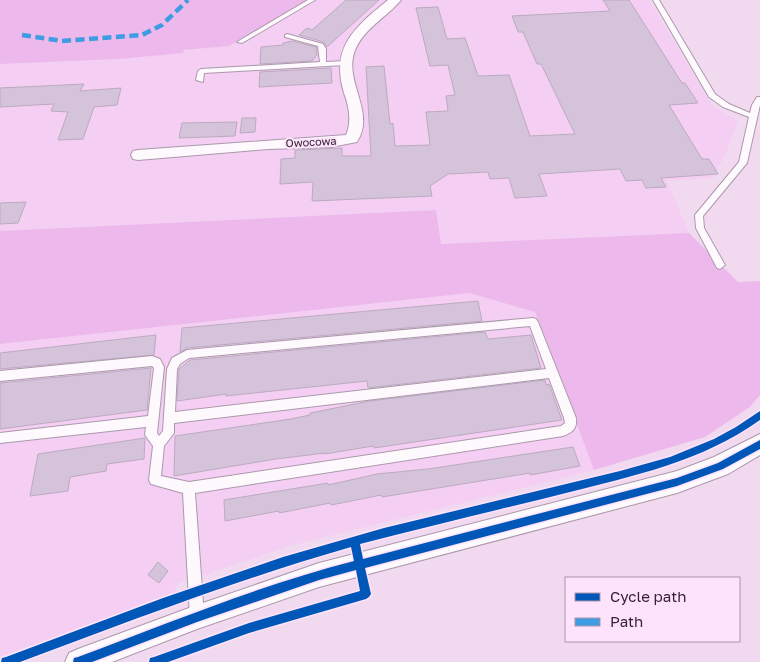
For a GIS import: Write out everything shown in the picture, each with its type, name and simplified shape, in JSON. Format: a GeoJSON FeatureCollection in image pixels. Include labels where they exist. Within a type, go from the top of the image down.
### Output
{"type":"FeatureCollection","features":[{"type":"Feature","properties":{"kind":"street"},"geometry":{"type":"LineString","coordinates":[[345,63],[352,42],[376,15],[395,0]]}},
{"type":"Feature","properties":{"kind":"street","name":"Owocowa"},"geometry":{"type":"LineString","coordinates":[[138,155],[268,144],[332,142],[352,139],[357,130],[358,117],[345,63]]}},
{"type":"Feature","properties":{"kind":"street"},"geometry":{"type":"LineString","coordinates":[[78,662],[197,617],[318,575],[677,482],[720,466],[760,444]]}},
{"type":"Feature","properties":{"kind":"lane"},"geometry":{"type":"LineString","coordinates":[[240,42],[312,0]]}},
{"type":"Feature","properties":{"kind":"lane"},"geometry":{"type":"LineString","coordinates":[[656,0],[712,96],[721,104],[733,110],[753,116]]}},
{"type":"Feature","properties":{"kind":"lane"},"geometry":{"type":"LineString","coordinates":[[287,36],[321,46],[323,49],[323,64]]}},
{"type":"Feature","properties":{"kind":"lane"},"geometry":{"type":"LineString","coordinates":[[200,80],[201,71],[345,63]]}},
{"type":"Feature","properties":{"kind":"lane"},"geometry":{"type":"LineString","coordinates":[[720,265],[700,228],[699,215],[743,163],[753,116],[760,99]]}},
{"type":"Feature","properties":{"kind":"lane"},"geometry":{"type":"LineString","coordinates":[[533,322],[552,373],[570,418],[571,426],[563,431],[189,488],[155,480],[159,444],[168,433],[172,369],[176,361],[187,354],[533,322]]}},
{"type":"Feature","properties":{"kind":"lane"},"geometry":{"type":"LineString","coordinates":[[0,376],[156,362],[159,367],[151,435],[159,444]]}},
{"type":"Feature","properties":{"kind":"lane"},"geometry":{"type":"LineString","coordinates":[[169,418],[552,373]]}},
{"type":"Feature","properties":{"kind":"lane"},"geometry":{"type":"LineString","coordinates":[[0,438],[152,421]]}},
{"type":"Feature","properties":{"kind":"lane"},"geometry":{"type":"LineString","coordinates":[[189,488],[197,617]]}},
{"type":"Feature","properties":{"kind":"shaded area"},"geometry":{"type":"Polygon","coordinates":[[[0,0],[307,0],[229,46],[184,50],[183,53],[119,59],[0,64],[0,0]]]}},
{"type":"Feature","properties":{"kind":"shaded area"},"geometry":{"type":"Polygon","coordinates":[[[307,0],[649,0],[711,104],[738,121],[726,154],[711,178],[667,181],[689,233],[441,244],[436,210],[0,231],[0,64],[119,59],[183,53],[183,50],[229,46],[307,0]]]}},
{"type":"Feature","properties":{"kind":"shaded area"},"geometry":{"type":"Polygon","coordinates":[[[436,210],[441,244],[689,233],[738,282],[760,281],[760,395],[750,407],[705,437],[594,470],[535,312],[469,293],[0,344],[0,231],[436,210]]]}},
{"type":"Feature","properties":{"kind":"shaded area"},"geometry":{"type":"Polygon","coordinates":[[[469,293],[535,312],[594,470],[289,546],[177,584],[174,593],[0,657],[0,344],[469,293]]]}},
{"type":"Feature","properties":{"kind":"building"},"geometry":{"type":"Polygon","coordinates":[[[346,0],[379,0],[327,47],[324,42],[299,35],[307,28],[312,30],[346,0]]]}},
{"type":"Feature","properties":{"kind":"building"},"geometry":{"type":"Polygon","coordinates":[[[603,0],[629,0],[682,83],[685,83],[698,103],[669,105],[702,159],[709,159],[718,174],[661,178],[666,187],[646,188],[642,180],[626,181],[620,169],[539,174],[547,196],[515,198],[509,178],[490,179],[488,172],[448,174],[430,186],[432,196],[312,201],[313,182],[280,184],[281,159],[295,158],[295,150],[342,148],[342,156],[371,156],[366,67],[384,66],[390,124],[393,123],[395,146],[430,145],[426,112],[448,111],[446,96],[455,95],[448,65],[430,66],[416,8],[438,7],[447,39],[465,38],[478,76],[509,75],[530,136],[575,134],[541,64],[537,64],[523,32],[518,32],[512,16],[610,11],[603,0]]]}},
{"type":"Feature","properties":{"kind":"building"},"geometry":{"type":"Polygon","coordinates":[[[292,41],[316,47],[317,55],[312,61],[260,64],[261,47],[283,45],[283,43],[292,41]]]}},
{"type":"Feature","properties":{"kind":"building"},"geometry":{"type":"Polygon","coordinates":[[[331,68],[332,83],[259,87],[260,72],[331,68]]]}},
{"type":"Feature","properties":{"kind":"building"},"geometry":{"type":"Polygon","coordinates":[[[84,84],[80,91],[121,88],[117,105],[94,107],[83,139],[58,140],[68,112],[51,111],[54,104],[0,107],[0,88],[84,84]]]}},
{"type":"Feature","properties":{"kind":"building"},"geometry":{"type":"Polygon","coordinates":[[[242,118],[256,118],[255,132],[240,133],[242,118]]]}},
{"type":"Feature","properties":{"kind":"building"},"geometry":{"type":"Polygon","coordinates":[[[237,122],[235,136],[179,138],[182,123],[237,122]]]}},
{"type":"Feature","properties":{"kind":"building"},"geometry":{"type":"Polygon","coordinates":[[[26,202],[18,223],[0,224],[0,203],[26,202]]]}},
{"type":"Feature","properties":{"kind":"building"},"geometry":{"type":"Polygon","coordinates":[[[478,301],[482,321],[187,348],[180,352],[182,328],[478,301]]]}},
{"type":"Feature","properties":{"kind":"building"},"geometry":{"type":"Polygon","coordinates":[[[485,332],[488,339],[531,335],[541,368],[368,388],[367,381],[226,396],[226,394],[177,401],[179,369],[190,360],[485,332]]]}},
{"type":"Feature","properties":{"kind":"building"},"geometry":{"type":"Polygon","coordinates":[[[156,335],[154,355],[0,369],[0,353],[156,335]]]}},
{"type":"Feature","properties":{"kind":"building"},"geometry":{"type":"Polygon","coordinates":[[[151,368],[147,410],[0,429],[0,383],[151,368]]]}},
{"type":"Feature","properties":{"kind":"building"},"geometry":{"type":"Polygon","coordinates":[[[545,380],[546,385],[549,384],[562,420],[374,448],[373,446],[325,454],[276,459],[174,476],[175,436],[291,419],[310,415],[310,413],[370,401],[545,380]]]}},
{"type":"Feature","properties":{"kind":"building"},"geometry":{"type":"Polygon","coordinates":[[[145,438],[144,459],[107,464],[106,471],[70,477],[68,491],[30,496],[38,454],[145,438]]]}},
{"type":"Feature","properties":{"kind":"building"},"geometry":{"type":"Polygon","coordinates":[[[573,447],[580,466],[382,497],[381,495],[331,505],[330,503],[225,521],[224,500],[328,483],[328,485],[377,474],[428,469],[573,447]]]}},
{"type":"Feature","properties":{"kind":"building"},"geometry":{"type":"Polygon","coordinates":[[[158,562],[168,571],[159,583],[148,575],[158,562]]]}},
{"type":"Feature","properties":{"kind":"marked path"},"geometry":{"type":"LineString","coordinates":[[22,35],[62,41],[142,35],[162,25],[188,0]]}},
{"type":"Feature","properties":{"kind":"cycle path"},"geometry":{"type":"LineString","coordinates":[[6,662],[163,603],[283,562],[384,533],[645,469],[670,461],[717,442],[739,430],[760,415]]}},
{"type":"Feature","properties":{"kind":"cycle path"},"geometry":{"type":"LineString","coordinates":[[78,662],[197,617],[319,575],[677,482],[720,466],[760,444]]}},
{"type":"Feature","properties":{"kind":"cycle path"},"geometry":{"type":"LineString","coordinates":[[154,662],[249,628],[366,594],[355,541]]}}]}
